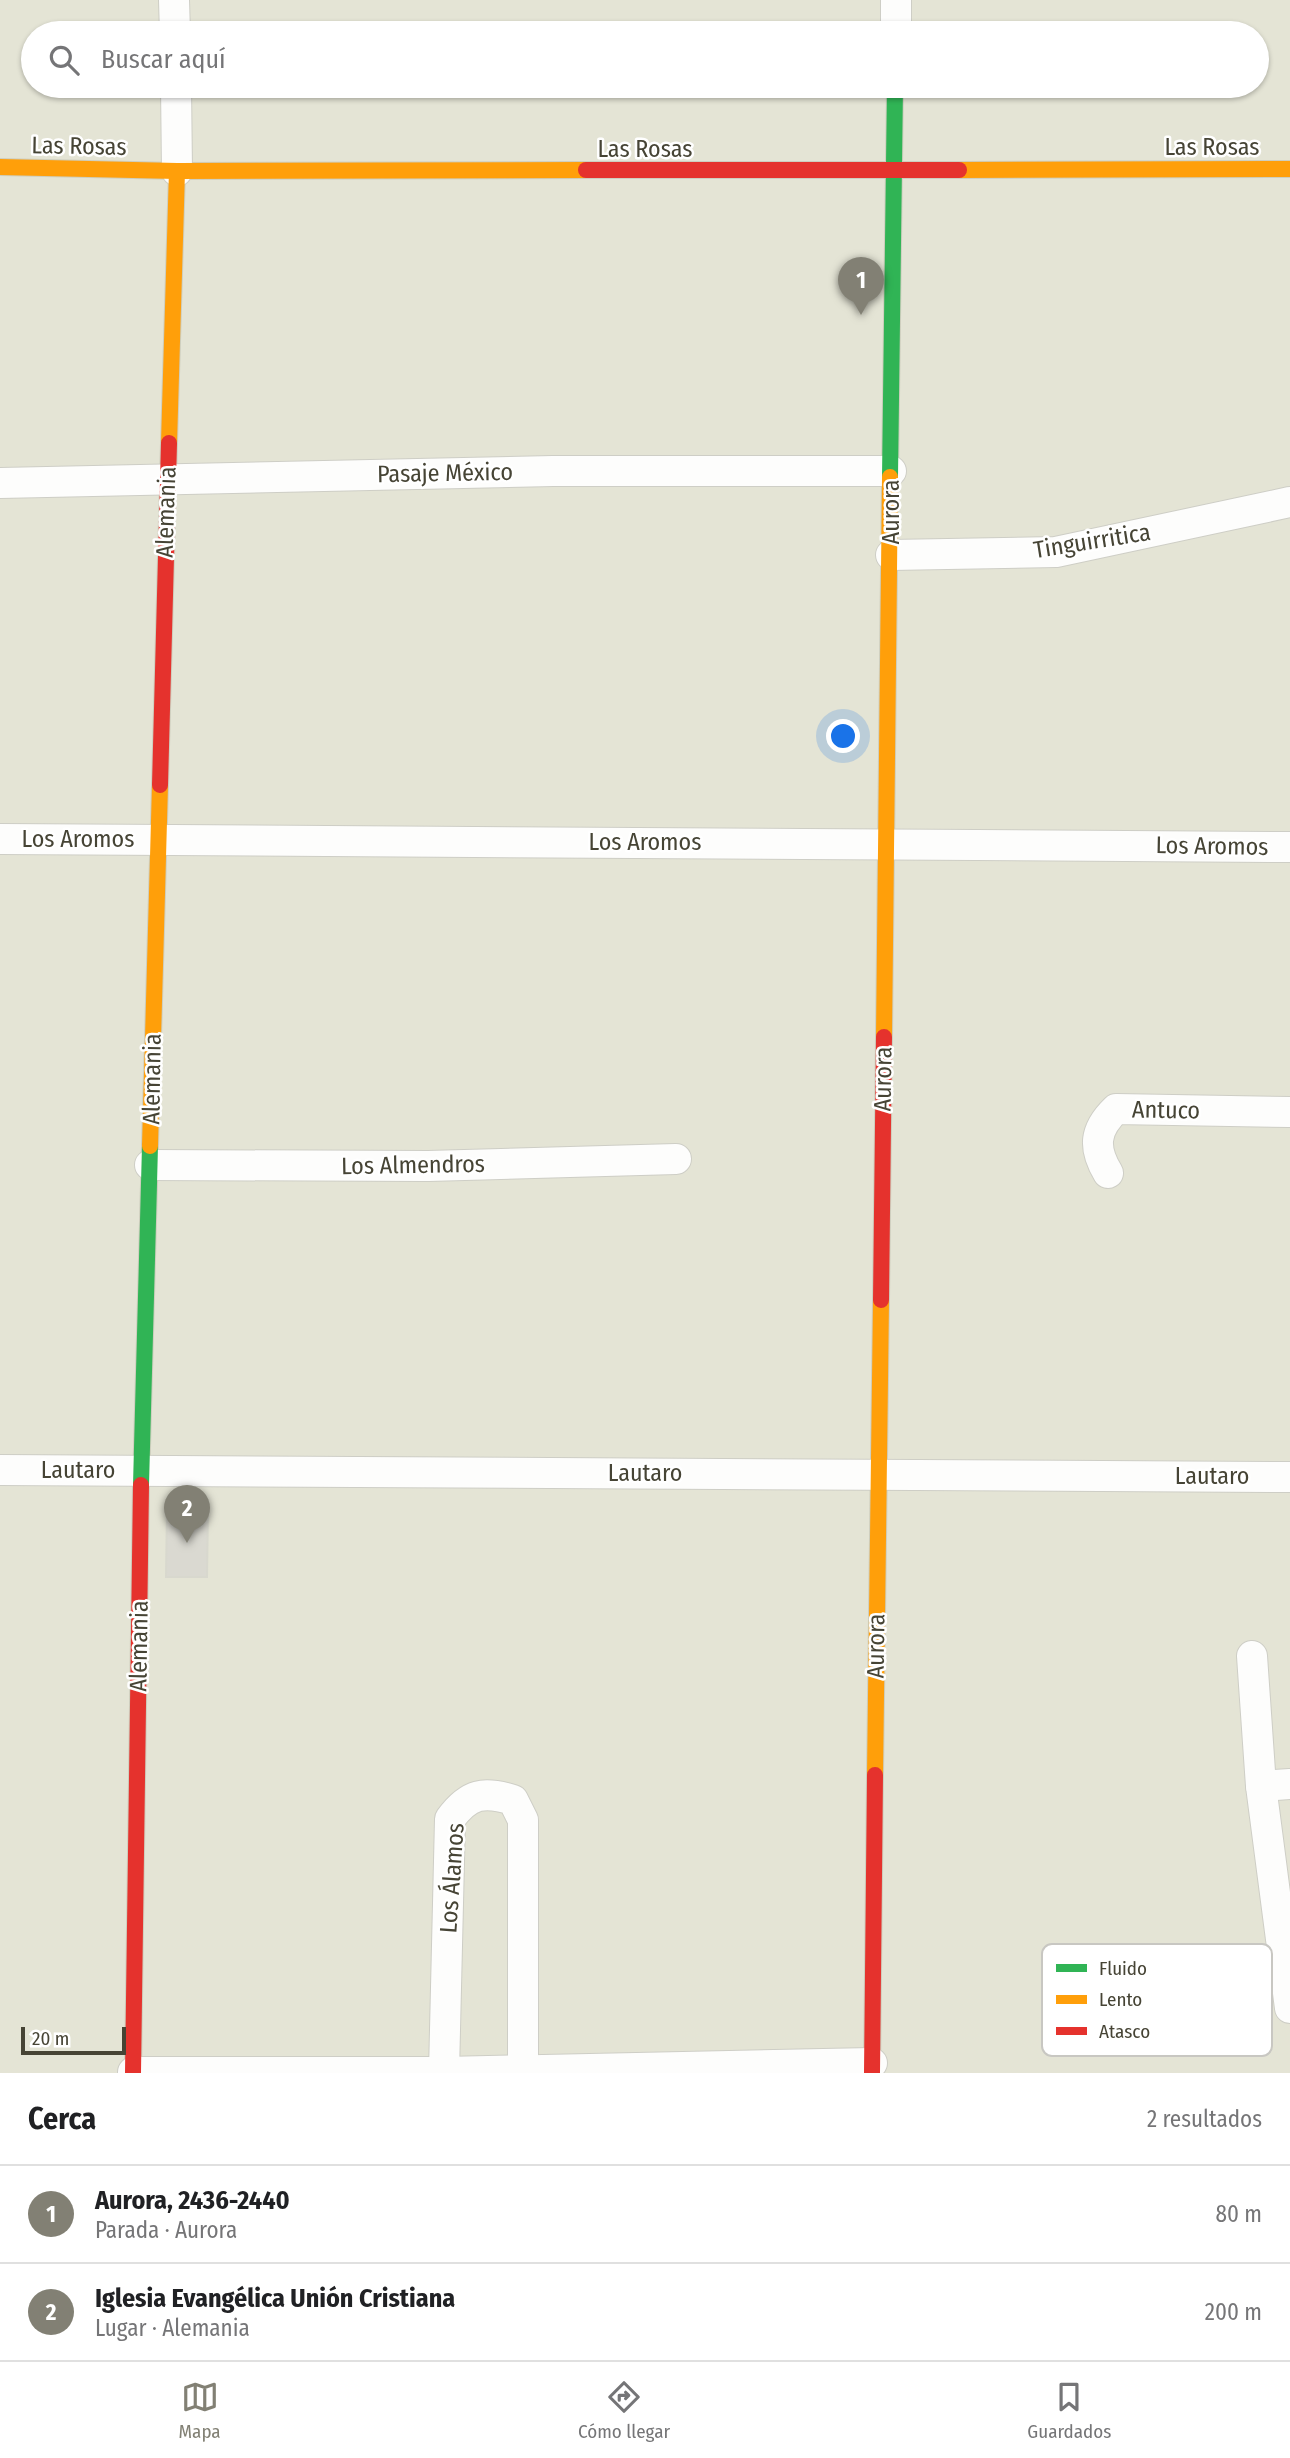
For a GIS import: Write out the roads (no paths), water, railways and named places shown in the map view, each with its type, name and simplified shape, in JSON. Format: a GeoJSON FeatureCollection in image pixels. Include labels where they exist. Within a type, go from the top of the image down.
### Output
{"type":"FeatureCollection","features":[{"type":"Feature","properties":{"kind":"street"},"geometry":{"type":"LineString","coordinates":[[174,0],[175,21]]}},
{"type":"Feature","properties":{"kind":"street"},"geometry":{"type":"LineString","coordinates":[[896,0],[896,21]]}},
{"type":"Feature","properties":{"kind":"street","name":"Alemania"},"geometry":{"type":"LineString","coordinates":[[133,2073],[141,1470],[177,171],[176,98]]}},
{"type":"Feature","properties":{"kind":"street","name":"Aurora"},"geometry":{"type":"LineString","coordinates":[[872,2068],[895,98]]}},
{"type":"Feature","properties":{"kind":"street","name":"Las Rosas"},"geometry":{"type":"LineString","coordinates":[[0,167],[177,171],[895,172],[1290,169]]}},
{"type":"Feature","properties":{"kind":"street","name":"Pasaje México"},"geometry":{"type":"LineString","coordinates":[[0,483],[553,471],[891,471]]}},
{"type":"Feature","properties":{"kind":"street","name":"Tinguirritica"},"geometry":{"type":"LineString","coordinates":[[891,555],[1056,552],[1290,502]]}},
{"type":"Feature","properties":{"kind":"street","name":"Los Aromos"},"geometry":{"type":"LineString","coordinates":[[0,839],[1290,847]]}},
{"type":"Feature","properties":{"kind":"street","name":"Antuco"},"geometry":{"type":"LineString","coordinates":[[1108,1173],[1098,1156],[1099,1134],[1102,1122],[1116,1109],[1290,1112]]}},
{"type":"Feature","properties":{"kind":"street","name":"Los Almendros"},"geometry":{"type":"LineString","coordinates":[[150,1165],[428,1166],[676,1159]]}},
{"type":"Feature","properties":{"kind":"street","name":"Lautaro"},"geometry":{"type":"LineString","coordinates":[[0,1470],[1290,1477]]}},
{"type":"Feature","properties":{"kind":"street"},"geometry":{"type":"LineString","coordinates":[[1252,1656],[1275,1785],[1290,2008]]}},
{"type":"Feature","properties":{"kind":"street","name":"Los Álamos"},"geometry":{"type":"LineString","coordinates":[[444,2071],[450,1819],[462,1803],[489,1793],[513,1800],[523,1820],[523,2070]]}},
{"type":"Feature","properties":{"kind":"street"},"geometry":{"type":"LineString","coordinates":[[133,2073],[872,2068]]}},
{"type":"Feature","properties":{"kind":"place","name":"Aurora, 2436-2440"},"geometry":{"type":"Point","coordinates":[861,315]}},
{"type":"Feature","properties":{"kind":"place","name":"Iglesia Evangélica Unión Cristiana"},"geometry":{"type":"Point","coordinates":[187,1543]}}]}
